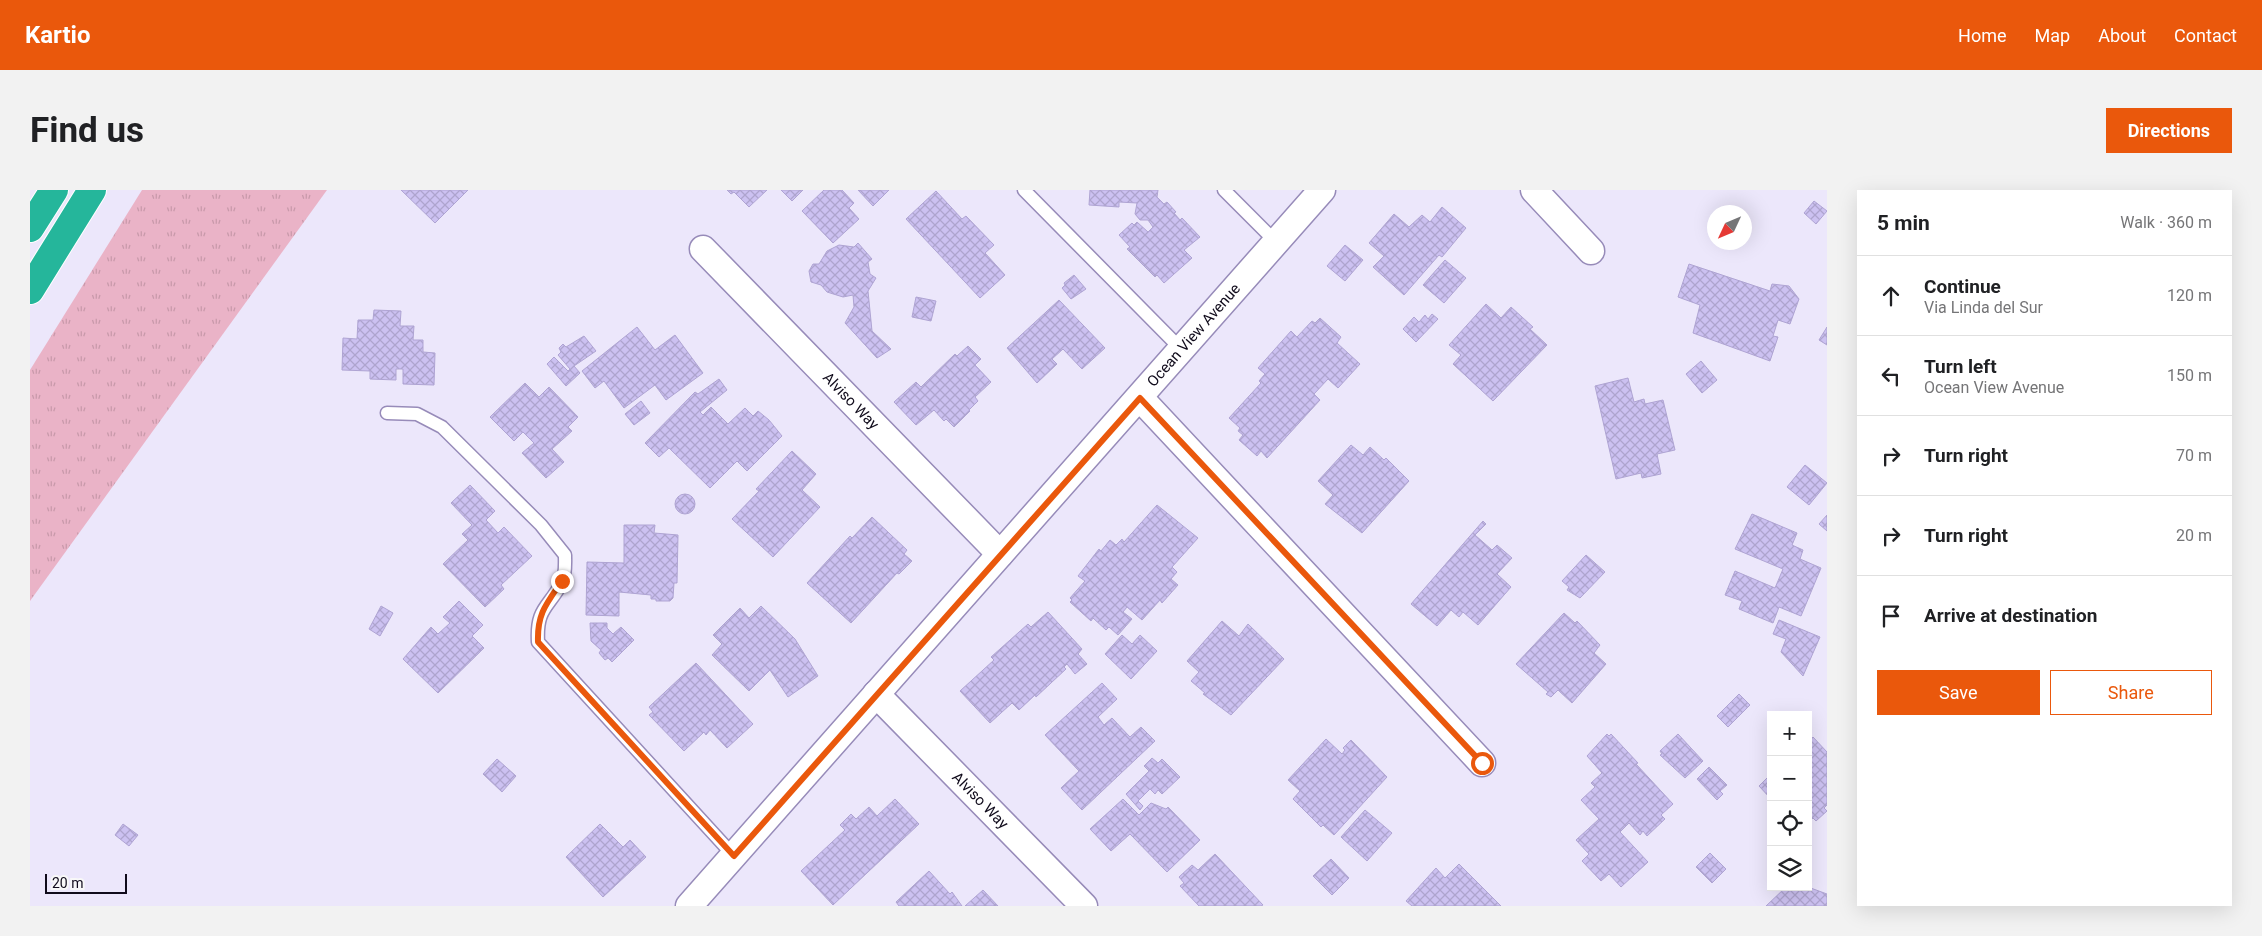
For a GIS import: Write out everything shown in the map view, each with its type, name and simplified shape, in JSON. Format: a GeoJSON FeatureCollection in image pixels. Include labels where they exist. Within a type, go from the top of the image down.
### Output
{"type":"FeatureCollection","features":[{"type":"Feature","properties":{"kind":"highway"},"geometry":{"type":"LineString","coordinates":[[30,228],[54,190]]}},
{"type":"Feature","properties":{"kind":"highway"},"geometry":{"type":"LineString","coordinates":[[30,290],[92,190]]}},
{"type":"Feature","properties":{"kind":"street","name":"Ocean View Avenue"},"geometry":{"type":"LineString","coordinates":[[689,906],[1322,190]]}},
{"type":"Feature","properties":{"kind":"street"},"geometry":{"type":"LineString","coordinates":[[1534,190],[1591,251]]}},
{"type":"Feature","properties":{"kind":"street","name":"Alviso Way"},"geometry":{"type":"LineString","coordinates":[[703,249],[1000,554]]}},
{"type":"Feature","properties":{"kind":"street"},"geometry":{"type":"LineString","coordinates":[[1140,398],[1482,763]]}},
{"type":"Feature","properties":{"kind":"street","name":"Alviso Way"},"geometry":{"type":"LineString","coordinates":[[876,694],[1084,906]]}},
{"type":"Feature","properties":{"kind":"lane"},"geometry":{"type":"LineString","coordinates":[[1024,190],[1182,350]]}},
{"type":"Feature","properties":{"kind":"lane"},"geometry":{"type":"LineString","coordinates":[[1224,190],[1276,242]]}},
{"type":"Feature","properties":{"kind":"lane"},"geometry":{"type":"LineString","coordinates":[[387,413],[417,414],[442,427],[541,524],[565,555],[562,581],[542,609],[538,624],[538,642],[734,856]]}},
{"type":"Feature","properties":{"kind":"green space"},"geometry":{"type":"Polygon","coordinates":[[[142,190],[327,190],[30,601],[30,370],[142,190]]]}},
{"type":"Feature","properties":{"kind":"building"},"geometry":{"type":"Polygon","coordinates":[[[401,190],[468,190],[435,223],[401,190]]]}},
{"type":"Feature","properties":{"kind":"building"},"geometry":{"type":"Polygon","coordinates":[[[727,190],[767,190],[749,207],[734,192],[731,194],[727,190]]]}},
{"type":"Feature","properties":{"kind":"building"},"geometry":{"type":"Polygon","coordinates":[[[781,190],[803,190],[792,201],[781,190]]]}},
{"type":"Feature","properties":{"kind":"building"},"geometry":{"type":"Polygon","coordinates":[[[824,190],[842,190],[854,203],[849,208],[859,219],[833,243],[802,211],[824,190]]]}},
{"type":"Feature","properties":{"kind":"building"},"geometry":{"type":"Polygon","coordinates":[[[858,190],[889,190],[873,206],[858,190]]]}},
{"type":"Feature","properties":{"kind":"building"},"geometry":{"type":"Polygon","coordinates":[[[1090,190],[1158,190],[1157,197],[1164,204],[1167,202],[1180,220],[1182,218],[1200,237],[1184,250],[1192,258],[1164,283],[1157,275],[1155,277],[1127,249],[1130,247],[1119,235],[1132,223],[1134,225],[1137,222],[1148,232],[1153,227],[1148,220],[1140,220],[1135,214],[1137,203],[1119,202],[1119,207],[1089,205],[1090,190]]]}},
{"type":"Feature","properties":{"kind":"building"},"geometry":{"type":"Polygon","coordinates":[[[936,191],[962,219],[966,216],[994,245],[985,253],[1005,275],[980,298],[906,219],[936,191]]]}},
{"type":"Feature","properties":{"kind":"building"},"geometry":{"type":"Polygon","coordinates":[[[1814,201],[1827,211],[1816,224],[1804,213],[1814,201]]]}},
{"type":"Feature","properties":{"kind":"building"},"geometry":{"type":"Polygon","coordinates":[[[1442,207],[1466,228],[1442,257],[1439,255],[1404,295],[1373,267],[1384,256],[1369,243],[1394,214],[1409,227],[1422,215],[1430,222],[1442,207]]]}},
{"type":"Feature","properties":{"kind":"building"},"geometry":{"type":"Polygon","coordinates":[[[858,243],[872,259],[868,262],[870,274],[876,278],[868,291],[872,331],[891,349],[877,358],[845,323],[854,307],[853,295],[843,297],[827,292],[821,285],[811,282],[809,271],[813,264],[819,264],[827,251],[839,245],[854,247],[858,243]]]}},
{"type":"Feature","properties":{"kind":"building"},"geometry":{"type":"Polygon","coordinates":[[[1345,245],[1363,260],[1345,281],[1327,266],[1345,245]]]}},
{"type":"Feature","properties":{"kind":"building"},"geometry":{"type":"Polygon","coordinates":[[[1445,260],[1466,278],[1444,303],[1423,285],[1445,260]]]}},
{"type":"Feature","properties":{"kind":"building"},"geometry":{"type":"Polygon","coordinates":[[[1689,264],[1770,291],[1772,284],[1789,286],[1799,299],[1790,324],[1778,320],[1773,336],[1778,337],[1770,361],[1693,333],[1700,305],[1678,297],[1689,264]]]}},
{"type":"Feature","properties":{"kind":"building"},"geometry":{"type":"Polygon","coordinates":[[[1074,275],[1086,289],[1071,299],[1062,288],[1065,285],[1064,283],[1074,275]]]}},
{"type":"Feature","properties":{"kind":"building"},"geometry":{"type":"Polygon","coordinates":[[[916,297],[936,301],[931,321],[912,317],[916,297]]]}},
{"type":"Feature","properties":{"kind":"building"},"geometry":{"type":"Polygon","coordinates":[[[1059,300],[1105,348],[1082,369],[1063,349],[1052,359],[1057,364],[1037,383],[1007,348],[1059,300]]]}},
{"type":"Feature","properties":{"kind":"building"},"geometry":{"type":"Polygon","coordinates":[[[1486,304],[1501,318],[1511,307],[1533,327],[1530,329],[1547,345],[1493,401],[1453,364],[1461,355],[1449,345],[1486,304]]]}},
{"type":"Feature","properties":{"kind":"building"},"geometry":{"type":"Polygon","coordinates":[[[374,310],[401,311],[400,326],[414,326],[413,340],[423,340],[423,352],[435,353],[434,385],[403,384],[403,369],[396,369],[396,380],[370,379],[370,371],[342,370],[343,338],[357,339],[358,320],[373,320],[374,310]]]}},
{"type":"Feature","properties":{"kind":"building"},"geometry":{"type":"Polygon","coordinates":[[[1432,314],[1438,319],[1416,342],[1403,329],[1414,317],[1419,322],[1425,315],[1428,319],[1432,314]]]}},
{"type":"Feature","properties":{"kind":"building"},"geometry":{"type":"Polygon","coordinates":[[[1320,318],[1341,337],[1337,343],[1360,364],[1338,388],[1328,379],[1314,394],[1320,400],[1267,458],[1261,451],[1257,456],[1239,440],[1243,435],[1238,431],[1240,428],[1229,418],[1261,383],[1259,381],[1265,374],[1258,368],[1291,331],[1297,337],[1312,321],[1315,323],[1320,318]]]}},
{"type":"Feature","properties":{"kind":"building"},"geometry":{"type":"Polygon","coordinates":[[[637,327],[655,350],[675,335],[703,373],[666,400],[655,385],[624,408],[604,381],[595,388],[582,371],[637,327]]]}},
{"type":"Feature","properties":{"kind":"building"},"geometry":{"type":"Polygon","coordinates":[[[1827,327],[1827,345],[1819,340],[1827,327]]]}},
{"type":"Feature","properties":{"kind":"building"},"geometry":{"type":"Polygon","coordinates":[[[584,336],[596,351],[574,366],[580,373],[566,386],[547,364],[554,357],[568,371],[570,369],[558,355],[561,352],[559,348],[563,344],[566,347],[584,336]]]}},
{"type":"Feature","properties":{"kind":"building"},"geometry":{"type":"Polygon","coordinates":[[[968,346],[981,359],[975,365],[991,382],[975,397],[978,401],[954,427],[946,419],[944,421],[934,410],[916,425],[894,402],[916,382],[921,387],[955,354],[957,356],[968,346]]]}},
{"type":"Feature","properties":{"kind":"building"},"geometry":{"type":"Polygon","coordinates":[[[1701,361],[1717,380],[1702,393],[1686,374],[1701,361]]]}},
{"type":"Feature","properties":{"kind":"building"},"geometry":{"type":"Polygon","coordinates":[[[1628,378],[1634,402],[1644,399],[1645,404],[1663,400],[1675,450],[1657,454],[1661,474],[1642,478],[1641,473],[1616,479],[1595,386],[1628,378]]]}},
{"type":"Feature","properties":{"kind":"building"},"geometry":{"type":"Polygon","coordinates":[[[719,379],[727,390],[700,412],[703,415],[711,407],[728,424],[745,408],[753,416],[758,411],[769,420],[782,436],[747,471],[737,461],[710,488],[669,448],[659,457],[645,443],[695,392],[698,394],[719,379]]]}},
{"type":"Feature","properties":{"kind":"building"},"geometry":{"type":"Polygon","coordinates":[[[525,383],[539,397],[549,387],[578,417],[568,427],[572,431],[552,449],[564,462],[546,478],[522,453],[534,443],[523,432],[514,441],[490,417],[525,383]]]}},
{"type":"Feature","properties":{"kind":"building"},"geometry":{"type":"Polygon","coordinates":[[[641,401],[650,413],[634,425],[625,414],[641,401]]]}},
{"type":"Feature","properties":{"kind":"building"},"geometry":{"type":"Polygon","coordinates":[[[1351,445],[1363,455],[1370,447],[1384,460],[1386,458],[1409,481],[1362,533],[1325,504],[1333,495],[1318,481],[1351,445]]]}},
{"type":"Feature","properties":{"kind":"building"},"geometry":{"type":"Polygon","coordinates":[[[792,451],[816,474],[802,490],[820,507],[773,557],[732,519],[759,491],[756,489],[792,451]]]}},
{"type":"Feature","properties":{"kind":"building"},"geometry":{"type":"Polygon","coordinates":[[[1805,465],[1827,483],[1809,505],[1787,487],[1805,465]]]}},
{"type":"Feature","properties":{"kind":"building"},"geometry":{"type":"Polygon","coordinates":[[[470,485],[495,511],[486,520],[498,533],[504,527],[532,556],[501,585],[504,589],[485,607],[443,564],[468,540],[462,534],[472,525],[451,503],[470,485]]]}},
{"type":"Feature","properties":{"kind":"building"},"geometry":{"type":"Polygon","coordinates":[[[681,494],[689,494],[695,500],[695,508],[689,514],[681,514],[675,508],[675,500],[681,494]]]}},
{"type":"Feature","properties":{"kind":"building"},"geometry":{"type":"Polygon","coordinates":[[[1157,505],[1198,538],[1172,567],[1177,572],[1171,579],[1178,585],[1162,603],[1160,600],[1142,620],[1127,607],[1123,612],[1132,619],[1118,635],[1109,627],[1106,630],[1093,618],[1091,621],[1070,602],[1072,600],[1070,598],[1085,581],[1078,576],[1099,549],[1101,551],[1110,540],[1116,545],[1122,539],[1124,542],[1157,505]]]}},
{"type":"Feature","properties":{"kind":"building"},"geometry":{"type":"Polygon","coordinates":[[[1752,514],[1797,533],[1792,545],[1803,550],[1800,559],[1821,568],[1801,616],[1779,607],[1773,623],[1739,609],[1742,601],[1725,595],[1735,571],[1775,588],[1783,569],[1735,549],[1752,514]]]}},
{"type":"Feature","properties":{"kind":"building"},"geometry":{"type":"Polygon","coordinates":[[[1827,515],[1827,531],[1819,524],[1827,515]]]}},
{"type":"Feature","properties":{"kind":"building"},"geometry":{"type":"Polygon","coordinates":[[[872,517],[907,550],[904,554],[912,561],[899,574],[897,573],[851,623],[807,583],[850,536],[852,538],[872,517]]]}},
{"type":"Feature","properties":{"kind":"building"},"geometry":{"type":"Polygon","coordinates":[[[1483,521],[1486,524],[1475,535],[1492,550],[1497,545],[1512,558],[1497,574],[1511,587],[1478,625],[1463,612],[1459,617],[1451,610],[1437,626],[1411,604],[1483,521]]]}},
{"type":"Feature","properties":{"kind":"building"},"geometry":{"type":"Polygon","coordinates":[[[624,525],[655,525],[654,533],[678,535],[677,583],[674,583],[673,598],[670,601],[656,601],[656,599],[651,599],[651,595],[619,592],[619,616],[586,615],[587,562],[624,563],[624,525]]]}},
{"type":"Feature","properties":{"kind":"building"},"geometry":{"type":"Polygon","coordinates":[[[1586,555],[1605,572],[1580,598],[1567,590],[1569,587],[1562,581],[1586,555]]]}},
{"type":"Feature","properties":{"kind":"building"},"geometry":{"type":"Polygon","coordinates":[[[459,601],[483,625],[472,636],[484,648],[438,693],[403,659],[431,627],[438,634],[450,623],[443,617],[459,601]]]}},
{"type":"Feature","properties":{"kind":"building"},"geometry":{"type":"Polygon","coordinates":[[[381,606],[393,613],[380,636],[369,629],[381,606]]]}},
{"type":"Feature","properties":{"kind":"building"},"geometry":{"type":"Polygon","coordinates":[[[761,606],[795,639],[818,676],[788,697],[770,670],[749,691],[712,655],[722,644],[713,635],[740,608],[749,618],[761,606]]]}},
{"type":"Feature","properties":{"kind":"building"},"geometry":{"type":"Polygon","coordinates":[[[1048,612],[1082,649],[1078,654],[1087,664],[1075,674],[1067,664],[1064,667],[1066,669],[1036,697],[1035,695],[1019,710],[1012,703],[990,723],[960,691],[994,660],[991,657],[1028,624],[1031,627],[1048,612]]]}},
{"type":"Feature","properties":{"kind":"building"},"geometry":{"type":"Polygon","coordinates":[[[1564,613],[1575,623],[1577,621],[1600,645],[1594,653],[1606,664],[1572,703],[1558,690],[1551,697],[1546,694],[1548,692],[1516,664],[1564,613]]]}},
{"type":"Feature","properties":{"kind":"building"},"geometry":{"type":"Polygon","coordinates":[[[1779,620],[1820,637],[1803,676],[1781,652],[1786,639],[1773,634],[1779,620]]]}},
{"type":"Feature","properties":{"kind":"building"},"geometry":{"type":"Polygon","coordinates":[[[1222,621],[1239,636],[1248,624],[1284,659],[1231,715],[1203,694],[1205,693],[1191,681],[1199,672],[1187,661],[1222,621]]]}},
{"type":"Feature","properties":{"kind":"building"},"geometry":{"type":"Polygon","coordinates":[[[590,623],[607,623],[607,628],[613,634],[621,627],[634,640],[612,662],[608,658],[605,660],[599,653],[601,650],[591,641],[590,623]]]}},
{"type":"Feature","properties":{"kind":"building"},"geometry":{"type":"Polygon","coordinates":[[[1122,635],[1132,644],[1140,635],[1157,651],[1131,679],[1105,654],[1122,635]]]}},
{"type":"Feature","properties":{"kind":"building"},"geometry":{"type":"Polygon","coordinates":[[[696,663],[753,724],[727,748],[710,730],[706,735],[704,732],[684,751],[649,715],[653,712],[649,707],[696,663]]]}},
{"type":"Feature","properties":{"kind":"building"},"geometry":{"type":"Polygon","coordinates":[[[1102,683],[1117,699],[1098,717],[1104,725],[1112,718],[1130,737],[1141,727],[1155,741],[1082,810],[1061,788],[1079,771],[1045,735],[1102,683]]]}},
{"type":"Feature","properties":{"kind":"building"},"geometry":{"type":"Polygon","coordinates":[[[1739,694],[1750,705],[1728,727],[1717,716],[1739,694]]]}},
{"type":"Feature","properties":{"kind":"building"},"geometry":{"type":"Polygon","coordinates":[[[1607,734],[1609,736],[1611,734],[1673,804],[1661,815],[1665,819],[1647,836],[1643,831],[1640,835],[1629,823],[1620,832],[1648,862],[1621,887],[1609,874],[1601,881],[1582,861],[1589,854],[1576,840],[1599,819],[1581,800],[1595,787],[1591,783],[1602,773],[1587,756],[1607,734]]]}},
{"type":"Feature","properties":{"kind":"building"},"geometry":{"type":"Polygon","coordinates":[[[1678,734],[1703,761],[1685,778],[1660,755],[1662,754],[1660,751],[1678,734]]]}},
{"type":"Feature","properties":{"kind":"building"},"geometry":{"type":"Polygon","coordinates":[[[1813,737],[1827,752],[1827,805],[1824,808],[1827,811],[1816,821],[1813,818],[1813,737]]]}},
{"type":"Feature","properties":{"kind":"building"},"geometry":{"type":"Polygon","coordinates":[[[1326,739],[1342,754],[1345,750],[1343,748],[1351,740],[1387,777],[1334,835],[1323,825],[1321,827],[1293,799],[1300,791],[1288,780],[1326,739]]]}},
{"type":"Feature","properties":{"kind":"building"},"geometry":{"type":"Polygon","coordinates":[[[1152,758],[1158,763],[1162,759],[1180,777],[1162,794],[1158,790],[1155,794],[1150,789],[1138,801],[1143,806],[1140,810],[1126,794],[1149,771],[1144,766],[1152,758]]]}},
{"type":"Feature","properties":{"kind":"building"},"geometry":{"type":"Polygon","coordinates":[[[497,759],[516,776],[502,792],[483,774],[497,759]]]}},
{"type":"Feature","properties":{"kind":"building"},"geometry":{"type":"Polygon","coordinates":[[[1709,767],[1727,785],[1720,791],[1723,794],[1717,800],[1697,779],[1709,767]]]}},
{"type":"Feature","properties":{"kind":"building"},"geometry":{"type":"Polygon","coordinates":[[[1767,778],[1767,795],[1759,786],[1767,778]]]}},
{"type":"Feature","properties":{"kind":"building"},"geometry":{"type":"Polygon","coordinates":[[[895,799],[919,824],[833,905],[801,871],[845,830],[840,825],[851,814],[856,819],[869,807],[877,816],[895,799]]]}},
{"type":"Feature","properties":{"kind":"building"},"geometry":{"type":"Polygon","coordinates":[[[1123,799],[1139,815],[1151,803],[1166,809],[1168,807],[1200,840],[1167,872],[1130,834],[1111,851],[1090,829],[1123,799]]]}},
{"type":"Feature","properties":{"kind":"building"},"geometry":{"type":"Polygon","coordinates":[[[1365,810],[1392,833],[1367,861],[1341,837],[1365,810]]]}},
{"type":"Feature","properties":{"kind":"building"},"geometry":{"type":"Polygon","coordinates":[[[123,824],[138,835],[129,846],[115,835],[123,824]]]}},
{"type":"Feature","properties":{"kind":"building"},"geometry":{"type":"Polygon","coordinates":[[[600,824],[623,847],[630,840],[646,857],[603,897],[566,857],[600,824]]]}},
{"type":"Feature","properties":{"kind":"building"},"geometry":{"type":"Polygon","coordinates":[[[1710,853],[1726,869],[1712,883],[1696,867],[1710,853]]]}},
{"type":"Feature","properties":{"kind":"building"},"geometry":{"type":"Polygon","coordinates":[[[1215,854],[1263,905],[1199,906],[1180,886],[1184,883],[1179,877],[1192,865],[1198,870],[1215,854]]]}},
{"type":"Feature","properties":{"kind":"building"},"geometry":{"type":"Polygon","coordinates":[[[1331,859],[1349,878],[1332,895],[1313,876],[1331,859]]]}},
{"type":"Feature","properties":{"kind":"building"},"geometry":{"type":"Polygon","coordinates":[[[1459,864],[1501,906],[1412,906],[1406,901],[1436,868],[1445,878],[1459,864]]]}},
{"type":"Feature","properties":{"kind":"building"},"geometry":{"type":"Polygon","coordinates":[[[929,871],[950,894],[952,892],[962,906],[899,906],[896,902],[929,871]]]}},
{"type":"Feature","properties":{"kind":"building"},"geometry":{"type":"Polygon","coordinates":[[[1812,888],[1827,894],[1827,906],[1766,906],[1782,891],[1812,891],[1812,888]]]}},
{"type":"Feature","properties":{"kind":"building"},"geometry":{"type":"Polygon","coordinates":[[[983,890],[998,906],[965,906],[983,890]]]}},
{"type":"Feature","properties":{"kind":"route"},"geometry":{"type":"LineString","coordinates":[[562,581],[542,609],[538,624],[538,642],[572,682],[734,856],[1140,398],[1482,763]]}}]}
